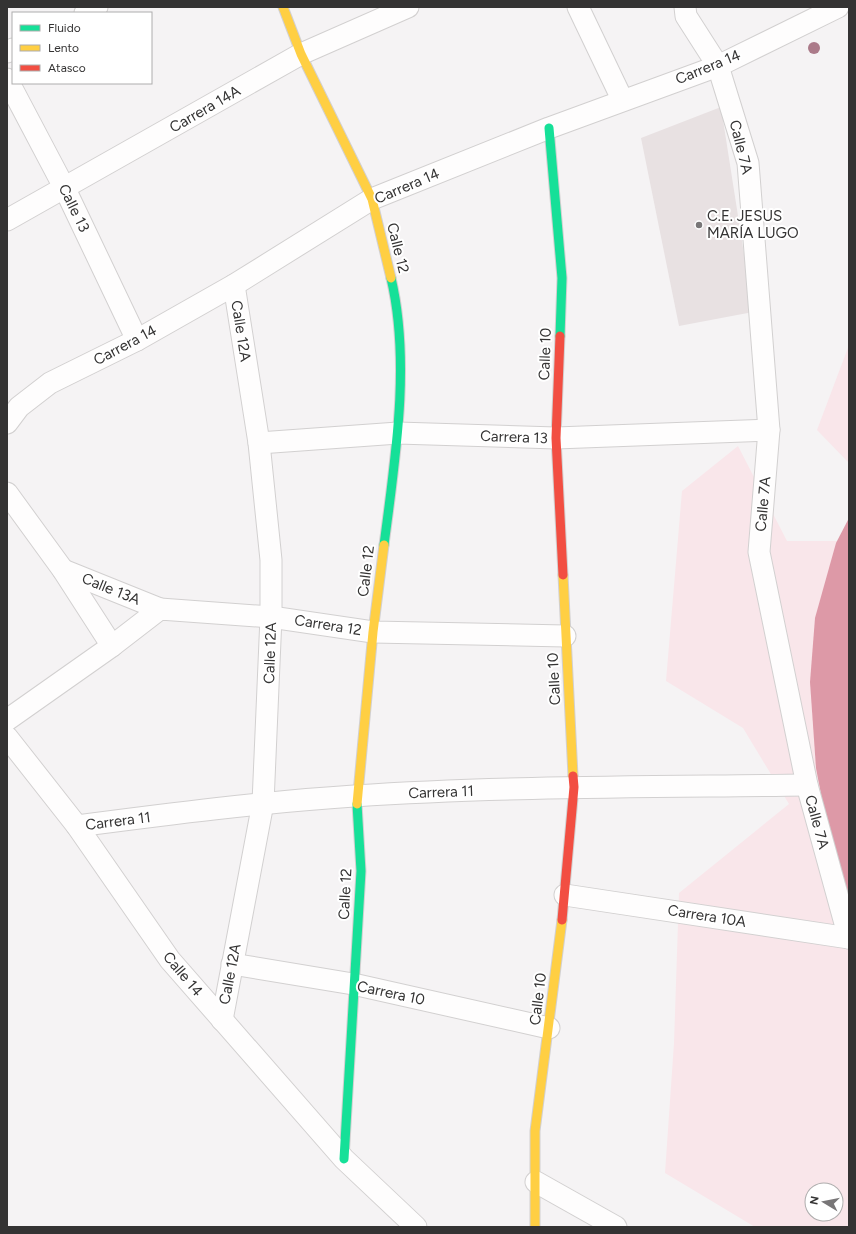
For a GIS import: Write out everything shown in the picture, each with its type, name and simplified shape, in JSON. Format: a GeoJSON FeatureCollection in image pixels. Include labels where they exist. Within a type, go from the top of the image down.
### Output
{"type":"FeatureCollection","features":[{"type":"Feature","properties":{"kind":"street"},"geometry":{"type":"LineString","coordinates":[[87,12],[97,7]]}},
{"type":"Feature","properties":{"kind":"street","name":"Calle 12"},"geometry":{"type":"LineString","coordinates":[[284,7],[301,54],[372,199],[394,292],[400,359],[398,433],[372,632],[356,796],[361,871],[344,1159]]}},
{"type":"Feature","properties":{"kind":"street","name":"Carrera 14A"},"geometry":{"type":"LineString","coordinates":[[7,220],[65,189],[301,54],[408,7]]}},
{"type":"Feature","properties":{"kind":"street"},"geometry":{"type":"LineString","coordinates":[[578,7],[622,100]]}},
{"type":"Feature","properties":{"kind":"street","name":"Calle 7A"},"geometry":{"type":"LineString","coordinates":[[685,7],[686,16],[718,66],[748,163],[769,430],[759,552],[806,785],[849,938]]}},
{"type":"Feature","properties":{"kind":"street","name":"Carrera 14"},"geometry":{"type":"LineString","coordinates":[[7,423],[19,407],[50,383],[137,340],[234,285],[372,199],[549,128],[718,66],[838,7]]}},
{"type":"Feature","properties":{"kind":"street","name":"Calle 13"},"geometry":{"type":"LineString","coordinates":[[7,79],[65,189],[137,340]]}},
{"type":"Feature","properties":{"kind":"street","name":"Calle 10"},"geometry":{"type":"LineString","coordinates":[[535,1227],[535,1131],[565,895],[574,787],[565,636],[556,438],[562,278],[549,128]]}},
{"type":"Feature","properties":{"kind":"street","name":"Calle 12A"},"geometry":{"type":"LineString","coordinates":[[222,1020],[263,803],[271,617],[271,560],[259,443],[234,285]]}},
{"type":"Feature","properties":{"kind":"street","name":"Carrera 13"},"geometry":{"type":"LineString","coordinates":[[259,443],[398,433],[556,438],[769,430]]}},
{"type":"Feature","properties":{"kind":"street","name":"Calle 13A"},"geometry":{"type":"LineString","coordinates":[[7,493],[63,570],[112,646]]}},
{"type":"Feature","properties":{"kind":"street","name":"Calle 13A"},"geometry":{"type":"LineString","coordinates":[[63,570],[160,608]]}},
{"type":"Feature","properties":{"kind":"street"},"geometry":{"type":"LineString","coordinates":[[7,720],[112,646],[160,608]]}},
{"type":"Feature","properties":{"kind":"street","name":"Carrera 12"},"geometry":{"type":"LineString","coordinates":[[160,608],[271,617],[372,632],[565,636]]}},
{"type":"Feature","properties":{"kind":"street","name":"Calle 14"},"geometry":{"type":"LineString","coordinates":[[7,737],[77,826],[170,960],[344,1159],[416,1227]]}},
{"type":"Feature","properties":{"kind":"street","name":"Carrera 11"},"geometry":{"type":"LineString","coordinates":[[77,826],[263,803],[356,796],[574,787],[806,785]]}},
{"type":"Feature","properties":{"kind":"street","name":"Carrera 10A"},"geometry":{"type":"LineString","coordinates":[[565,895],[849,938]]}},
{"type":"Feature","properties":{"kind":"street","name":"Carrera 10"},"geometry":{"type":"LineString","coordinates":[[232,964],[354,984],[549,1028]]}},
{"type":"Feature","properties":{"kind":"street"},"geometry":{"type":"LineString","coordinates":[[536,1182],[616,1227]]}},
{"type":"Feature","properties":{"kind":"shaded area","name":"C.E. JESUS MARÍA LUGO"},"geometry":{"type":"Polygon","coordinates":[[[721,107],[753,312],[679,326],[641,138],[721,107]]]}},
{"type":"Feature","properties":{"kind":"shaded area"},"geometry":{"type":"Polygon","coordinates":[[[849,345],[849,463],[817,430],[849,345]]]}},
{"type":"Feature","properties":{"kind":"shaded area"},"geometry":{"type":"Polygon","coordinates":[[[738,446],[787,541],[845,541],[849,511],[849,1227],[755,1227],[665,1173],[674,1043],[679,893],[789,804],[743,728],[666,681],[682,491],[738,446]]]}},
{"type":"Feature","properties":{"kind":"shaded area"},"geometry":{"type":"Polygon","coordinates":[[[849,518],[849,902],[831,847],[816,768],[810,682],[815,618],[836,543],[849,518]]]}},
{"type":"Feature","properties":{"kind":"traffic: fast"},"geometry":{"type":"LineString","coordinates":[[549,128],[562,278],[560,336]]}},
{"type":"Feature","properties":{"kind":"traffic: fast"},"geometry":{"type":"LineString","coordinates":[[384,545],[393,479],[399,412],[400,377],[400,344],[397,310],[391,278]]}},
{"type":"Feature","properties":{"kind":"traffic: fast"},"geometry":{"type":"LineString","coordinates":[[344,1159],[361,871],[357,804]]}},
{"type":"Feature","properties":{"kind":"traffic: slow"},"geometry":{"type":"LineString","coordinates":[[283,7],[301,54],[372,199],[391,278]]}},
{"type":"Feature","properties":{"kind":"traffic: slow"},"geometry":{"type":"LineString","coordinates":[[357,804],[373,632],[384,545]]}},
{"type":"Feature","properties":{"kind":"traffic: slow"},"geometry":{"type":"LineString","coordinates":[[563,575],[573,776]]}},
{"type":"Feature","properties":{"kind":"traffic: slow"},"geometry":{"type":"LineString","coordinates":[[535,1227],[535,1131],[562,920]]}},
{"type":"Feature","properties":{"kind":"traffic: jam"},"geometry":{"type":"LineString","coordinates":[[560,336],[556,438],[563,575]]}},
{"type":"Feature","properties":{"kind":"traffic: jam"},"geometry":{"type":"LineString","coordinates":[[562,920],[574,787],[573,776]]}},
{"type":"Feature","properties":{"kind":"place","name":"C.E. JESUS MARÍA LUGO"},"geometry":{"type":"Point","coordinates":[699,225]}}]}
